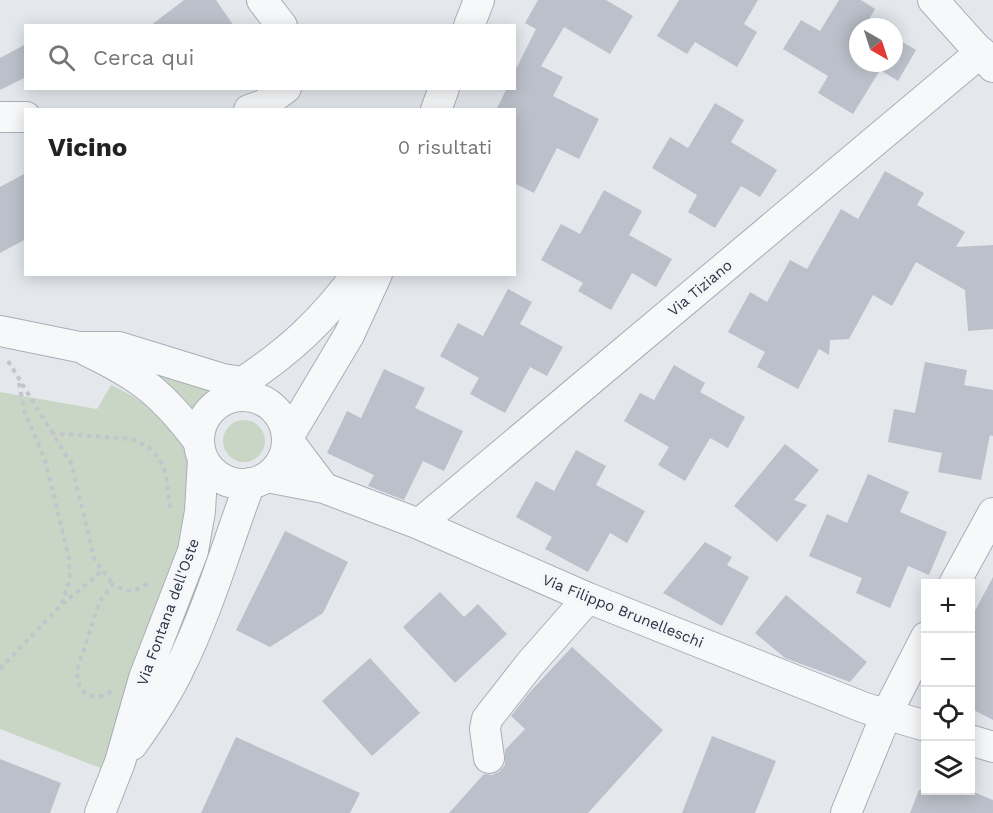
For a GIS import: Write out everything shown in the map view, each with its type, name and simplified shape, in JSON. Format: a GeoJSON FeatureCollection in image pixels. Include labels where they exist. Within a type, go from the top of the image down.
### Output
{"type":"FeatureCollection","features":[{"type":"Feature","properties":{"kind":"street"},"geometry":{"type":"LineString","coordinates":[[262,0],[280,24]]}},
{"type":"Feature","properties":{"kind":"street"},"geometry":{"type":"LineString","coordinates":[[470,24],[479,0]]}},
{"type":"Feature","properties":{"kind":"street"},"geometry":{"type":"LineString","coordinates":[[933,0],[987,60]]}},
{"type":"Feature","properties":{"kind":"street","name":"Via Tiziano"},"geometry":{"type":"LineString","coordinates":[[419,524],[987,60]]}},
{"type":"Feature","properties":{"kind":"street"},"geometry":{"type":"LineString","coordinates":[[255,108],[263,105],[283,90]]}},
{"type":"Feature","properties":{"kind":"street"},"geometry":{"type":"LineString","coordinates":[[437,108],[443,90]]}},
{"type":"Feature","properties":{"kind":"street"},"geometry":{"type":"LineString","coordinates":[[0,117],[24,117]]}},
{"type":"Feature","properties":{"kind":"street"},"geometry":{"type":"LineString","coordinates":[[201,450],[200,428],[206,415],[222,401],[243,389],[314,327],[355,276]]}},
{"type":"Feature","properties":{"kind":"street"},"geometry":{"type":"LineString","coordinates":[[287,440],[349,335],[376,276]]}},
{"type":"Feature","properties":{"kind":"street"},"geometry":{"type":"LineString","coordinates":[[2,344],[119,347],[217,377],[269,404],[279,414],[285,426],[287,440],[285,454],[278,467],[259,480],[236,484],[222,479],[211,470],[201,450],[170,406],[130,372],[79,347]]}},
{"type":"Feature","properties":{"kind":"street"},"geometry":{"type":"LineString","coordinates":[[287,440],[324,488]]}},
{"type":"Feature","properties":{"kind":"street","name":"Via Fontana dell'Oste"},"geometry":{"type":"LineString","coordinates":[[100,813],[120,762],[137,697],[195,544],[200,511],[201,450]]}},
{"type":"Feature","properties":{"kind":"street","name":"Via Filippo Brunelleschi"},"geometry":{"type":"LineString","coordinates":[[259,480],[324,488],[419,524],[588,598],[886,715],[921,725]]}},
{"type":"Feature","properties":{"kind":"street","name":"Via Fontana dell'Oste"},"geometry":{"type":"LineString","coordinates":[[120,762],[162,700],[185,657],[259,480]]}},
{"type":"Feature","properties":{"kind":"street"},"geometry":{"type":"LineString","coordinates":[[957,579],[993,513]]}},
{"type":"Feature","properties":{"kind":"street"},"geometry":{"type":"LineString","coordinates":[[489,758],[485,729],[487,719],[588,598]]}},
{"type":"Feature","properties":{"kind":"street"},"geometry":{"type":"LineString","coordinates":[[846,813],[886,715],[921,648]]}},
{"type":"Feature","properties":{"kind":"street"},"geometry":{"type":"LineString","coordinates":[[973,741],[993,747]]}},
{"type":"Feature","properties":{"kind":"path"},"geometry":{"type":"LineString","coordinates":[[2,344],[19,380],[71,463],[95,561],[113,584],[124,591],[138,590],[150,582],[154,575]]}},
{"type":"Feature","properties":{"kind":"path"},"geometry":{"type":"LineString","coordinates":[[19,380],[24,410],[45,460],[69,558],[70,580],[61,605]]}},
{"type":"Feature","properties":{"kind":"path"},"geometry":{"type":"LineString","coordinates":[[51,433],[132,439],[148,447],[160,459],[166,474],[169,519]]}},
{"type":"Feature","properties":{"kind":"path"},"geometry":{"type":"LineString","coordinates":[[0,669],[61,605],[102,571]]}},
{"type":"Feature","properties":{"kind":"path"},"geometry":{"type":"LineString","coordinates":[[112,689],[106,695],[97,698],[85,693],[79,686],[77,678],[78,667],[100,601],[113,584]]}},
{"type":"Feature","properties":{"kind":"green space"},"geometry":{"type":"Polygon","coordinates":[[[144,368],[214,390],[202,399],[190,414],[144,368]]]}},
{"type":"Feature","properties":{"kind":"green space"},"geometry":{"type":"Polygon","coordinates":[[[111,385],[133,396],[156,412],[175,431],[188,452],[198,493],[103,769],[0,729],[0,392],[97,409],[111,385]]]}},
{"type":"Feature","properties":{"kind":"green space"},"geometry":{"type":"Polygon","coordinates":[[[244,420],[259,426],[265,441],[259,456],[244,462],[229,456],[223,441],[229,426],[244,420]]]}},
{"type":"Feature","properties":{"kind":"building"},"geometry":{"type":"Polygon","coordinates":[[[184,0],[216,0],[233,24],[153,24],[184,0]]]}},
{"type":"Feature","properties":{"kind":"building"},"geometry":{"type":"Polygon","coordinates":[[[538,0],[606,0],[633,16],[610,54],[564,27],[541,66],[563,77],[553,96],[599,119],[579,159],[557,148],[534,193],[516,184],[516,108],[497,108],[506,90],[516,90],[516,69],[536,29],[525,23],[538,0]]]}},
{"type":"Feature","properties":{"kind":"building"},"geometry":{"type":"Polygon","coordinates":[[[679,0],[758,0],[744,24],[757,32],[737,67],[695,42],[687,54],[657,36],[679,0]]]}},
{"type":"Feature","properties":{"kind":"building"},"geometry":{"type":"Polygon","coordinates":[[[839,0],[861,0],[875,9],[870,18],[849,18],[849,72],[879,72],[853,114],[818,93],[828,76],[783,49],[801,20],[820,31],[839,0]]]}},
{"type":"Feature","properties":{"kind":"building"},"geometry":{"type":"Polygon","coordinates":[[[903,42],[916,50],[898,81],[883,72],[903,72],[903,42]]]}},
{"type":"Feature","properties":{"kind":"building"},"geometry":{"type":"Polygon","coordinates":[[[24,45],[24,78],[0,90],[0,58],[24,45]]]}},
{"type":"Feature","properties":{"kind":"building"},"geometry":{"type":"Polygon","coordinates":[[[715,103],[744,120],[731,142],[777,170],[760,197],[741,186],[715,228],[688,212],[697,195],[652,168],[670,137],[688,148],[715,103]]]}},
{"type":"Feature","properties":{"kind":"building"},"geometry":{"type":"Polygon","coordinates":[[[885,171],[924,193],[917,205],[965,232],[956,247],[993,245],[993,329],[968,331],[965,290],[916,262],[892,306],[873,295],[849,339],[830,340],[829,355],[819,349],[798,389],[757,367],[765,352],[728,332],[750,292],[767,302],[790,260],[807,269],[841,209],[858,219],[885,171]]]}},
{"type":"Feature","properties":{"kind":"building"},"geometry":{"type":"Polygon","coordinates":[[[24,174],[24,240],[0,253],[0,187],[24,174]]]}},
{"type":"Feature","properties":{"kind":"building"},"geometry":{"type":"Polygon","coordinates":[[[604,190],[642,211],[629,235],[672,259],[656,287],[632,273],[611,310],[578,291],[583,283],[541,260],[561,224],[580,234],[604,190]]]}},
{"type":"Feature","properties":{"kind":"building"},"geometry":{"type":"Polygon","coordinates":[[[508,289],[532,302],[520,324],[563,347],[547,376],[530,367],[505,413],[470,394],[479,378],[440,356],[458,323],[483,336],[508,289]]]}},
{"type":"Feature","properties":{"kind":"building"},"geometry":{"type":"Polygon","coordinates":[[[925,362],[967,370],[964,385],[993,390],[993,436],[990,435],[981,480],[938,472],[942,453],[888,442],[894,409],[915,413],[925,362]]]}},
{"type":"Feature","properties":{"kind":"building"},"geometry":{"type":"Polygon","coordinates":[[[674,365],[705,383],[700,392],[745,417],[728,448],[710,438],[685,481],[658,465],[669,447],[624,421],[640,393],[654,400],[674,365]]]}},
{"type":"Feature","properties":{"kind":"building"},"geometry":{"type":"Polygon","coordinates":[[[384,369],[425,388],[415,408],[463,431],[444,471],[423,461],[404,500],[368,486],[374,475],[327,453],[347,411],[361,418],[384,369]]]}},
{"type":"Feature","properties":{"kind":"building"},"geometry":{"type":"Polygon","coordinates":[[[785,444],[819,470],[794,500],[807,505],[777,542],[734,506],[785,444]]]}},
{"type":"Feature","properties":{"kind":"building"},"geometry":{"type":"Polygon","coordinates":[[[576,450],[606,466],[596,485],[645,511],[627,543],[610,533],[588,572],[545,549],[552,537],[516,517],[536,481],[554,491],[576,450]]]}},
{"type":"Feature","properties":{"kind":"building"},"geometry":{"type":"Polygon","coordinates":[[[868,474],[909,492],[900,512],[947,532],[929,575],[908,566],[890,608],[856,593],[862,578],[809,556],[827,514],[847,523],[868,474]]]}},
{"type":"Feature","properties":{"kind":"building"},"geometry":{"type":"Polygon","coordinates":[[[285,531],[348,562],[323,613],[270,647],[236,630],[285,531]]]}},
{"type":"Feature","properties":{"kind":"building"},"geometry":{"type":"Polygon","coordinates":[[[705,542],[732,557],[727,565],[749,577],[722,626],[663,593],[705,542]]]}},
{"type":"Feature","properties":{"kind":"building"},"geometry":{"type":"Polygon","coordinates":[[[993,577],[993,720],[975,711],[975,611],[993,577]]]}},
{"type":"Feature","properties":{"kind":"building"},"geometry":{"type":"Polygon","coordinates":[[[440,592],[464,617],[478,604],[507,634],[455,683],[403,627],[440,592]]]}},
{"type":"Feature","properties":{"kind":"building"},"geometry":{"type":"Polygon","coordinates":[[[786,595],[867,662],[850,682],[785,658],[755,633],[786,595]]]}},
{"type":"Feature","properties":{"kind":"building"},"geometry":{"type":"Polygon","coordinates":[[[572,647],[663,730],[588,813],[449,813],[484,774],[492,775],[499,772],[505,765],[505,750],[525,729],[511,716],[572,647]]]}},
{"type":"Feature","properties":{"kind":"building"},"geometry":{"type":"Polygon","coordinates":[[[370,658],[420,713],[372,756],[322,701],[370,658]]]}},
{"type":"Feature","properties":{"kind":"building"},"geometry":{"type":"Polygon","coordinates":[[[712,736],[776,761],[755,813],[682,813],[712,736]]]}},
{"type":"Feature","properties":{"kind":"building"},"geometry":{"type":"Polygon","coordinates":[[[236,737],[360,793],[350,813],[201,813],[236,737]]]}},
{"type":"Feature","properties":{"kind":"building"},"geometry":{"type":"Polygon","coordinates":[[[0,759],[61,783],[50,813],[0,813],[0,759]]]}},
{"type":"Feature","properties":{"kind":"building"},"geometry":{"type":"Polygon","coordinates":[[[919,790],[921,790],[921,795],[975,795],[975,792],[993,800],[993,813],[910,813],[919,790]]]}}]}
